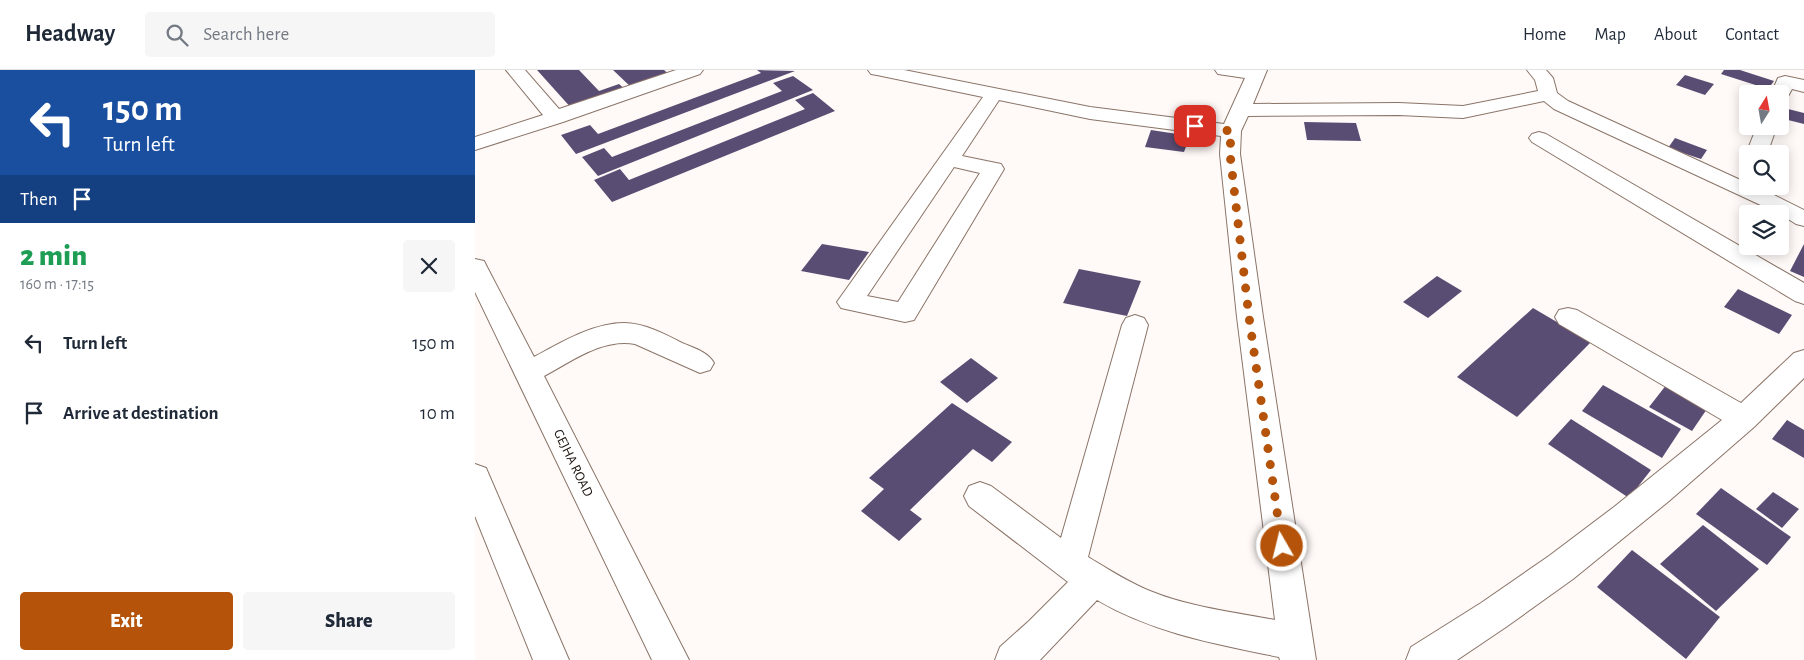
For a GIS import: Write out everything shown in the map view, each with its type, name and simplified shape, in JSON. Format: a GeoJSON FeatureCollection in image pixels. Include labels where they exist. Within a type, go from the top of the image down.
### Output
{"type":"FeatureCollection","features":[{"type":"Feature","properties":{"kind":"street"},"geometry":{"type":"LineString","coordinates":[[515,70],[556,118]]}},
{"type":"Feature","properties":{"kind":"street"},"geometry":{"type":"LineString","coordinates":[[475,144],[694,70]]}},
{"type":"Feature","properties":{"kind":"street"},"geometry":{"type":"LineString","coordinates":[[877,70],[962,78]]}},
{"type":"Feature","properties":{"kind":"street"},"geometry":{"type":"LineString","coordinates":[[930,70],[962,78],[995,93],[1090,113],[1235,121],[1399,109],[1463,112],[1548,95]]}},
{"type":"Feature","properties":{"kind":"street"},"geometry":{"type":"LineString","coordinates":[[980,496],[1081,571],[1136,602],[1172,616],[1297,651],[1249,317],[1230,154],[1235,121],[1257,72],[1224,70]]}},
{"type":"Feature","properties":{"kind":"street"},"geometry":{"type":"LineString","coordinates":[[1540,71],[1544,78],[1548,95],[1561,105],[1739,179]]}},
{"type":"Feature","properties":{"kind":"street"},"geometry":{"type":"LineString","coordinates":[[1784,85],[1785,82],[1804,86]]}},
{"type":"Feature","properties":{"kind":"street"},"geometry":{"type":"LineString","coordinates":[[949,160],[993,169],[905,313],[850,302],[995,93]]}},
{"type":"Feature","properties":{"kind":"street"},"geometry":{"type":"LineString","coordinates":[[1539,138],[1804,295]]}},
{"type":"Feature","properties":{"kind":"street"},"geometry":{"type":"LineString","coordinates":[[1765,195],[1804,220]]}},
{"type":"Feature","properties":{"kind":"street","name":"GEJHA ROAD"},"geometry":{"type":"LineString","coordinates":[[475,267],[671,660]]}},
{"type":"Feature","properties":{"kind":"street"},"geometry":{"type":"LineString","coordinates":[[1568,317],[1744,419]]}},
{"type":"Feature","properties":{"kind":"street"},"geometry":{"type":"LineString","coordinates":[[1013,660],[1042,634],[1081,571],[1135,325]]}},
{"type":"Feature","properties":{"kind":"street"},"geometry":{"type":"LineString","coordinates":[[528,372],[591,341],[623,332],[635,334],[700,363]]}},
{"type":"Feature","properties":{"kind":"street"},"geometry":{"type":"LineString","coordinates":[[1425,660],[1468,633],[1628,517],[1775,393],[1804,360]]}},
{"type":"Feature","properties":{"kind":"street"},"geometry":{"type":"LineString","coordinates":[[475,477],[551,660]]}},
{"type":"Feature","properties":{"kind":"building"},"geometry":{"type":"Polygon","coordinates":[[[537,70],[579,70],[599,91],[619,84],[627,91],[573,110],[537,70]]]}},
{"type":"Feature","properties":{"kind":"building"},"geometry":{"type":"Polygon","coordinates":[[[613,70],[664,70],[671,76],[633,89],[613,70]]]}},
{"type":"Feature","properties":{"kind":"building"},"geometry":{"type":"Polygon","coordinates":[[[757,70],[795,71],[576,154],[561,135],[590,125],[598,134],[761,73],[757,70]]]}},
{"type":"Feature","properties":{"kind":"building"},"geometry":{"type":"Polygon","coordinates":[[[1724,70],[1740,70],[1774,81],[1771,85],[1755,85],[1721,74],[1724,70]]]}},
{"type":"Feature","properties":{"kind":"building"},"geometry":{"type":"Polygon","coordinates":[[[1685,75],[1714,84],[1705,95],[1676,85],[1685,75]]]}},
{"type":"Feature","properties":{"kind":"building"},"geometry":{"type":"Polygon","coordinates":[[[793,76],[813,90],[598,176],[582,157],[604,148],[612,157],[782,91],[773,83],[793,76]]]}},
{"type":"Feature","properties":{"kind":"building"},"geometry":{"type":"Polygon","coordinates":[[[813,93],[835,111],[612,202],[594,180],[620,169],[629,180],[805,109],[795,100],[813,93]]]}},
{"type":"Feature","properties":{"kind":"building"},"geometry":{"type":"Polygon","coordinates":[[[1789,109],[1804,113],[1804,124],[1789,120],[1789,109]]]}},
{"type":"Feature","properties":{"kind":"building"},"geometry":{"type":"Polygon","coordinates":[[[1304,122],[1356,123],[1361,141],[1307,140],[1304,122]]]}},
{"type":"Feature","properties":{"kind":"building"},"geometry":{"type":"Polygon","coordinates":[[[1151,130],[1190,136],[1184,152],[1145,147],[1151,130]]]}},
{"type":"Feature","properties":{"kind":"building"},"geometry":{"type":"Polygon","coordinates":[[[1675,138],[1707,150],[1701,159],[1668,148],[1675,138]]]}},
{"type":"Feature","properties":{"kind":"building"},"geometry":{"type":"Polygon","coordinates":[[[822,244],[869,252],[849,280],[801,271],[822,244]]]}},
{"type":"Feature","properties":{"kind":"building"},"geometry":{"type":"Polygon","coordinates":[[[1804,244],[1804,277],[1790,271],[1804,244]]]}},
{"type":"Feature","properties":{"kind":"building"},"geometry":{"type":"Polygon","coordinates":[[[1079,269],[1141,281],[1127,316],[1063,303],[1079,269]]]}},
{"type":"Feature","properties":{"kind":"building"},"geometry":{"type":"Polygon","coordinates":[[[1437,276],[1462,291],[1428,318],[1403,302],[1437,276]]]}},
{"type":"Feature","properties":{"kind":"building"},"geometry":{"type":"Polygon","coordinates":[[[1738,289],[1792,315],[1779,334],[1724,307],[1738,289]]]}},
{"type":"Feature","properties":{"kind":"building"},"geometry":{"type":"Polygon","coordinates":[[[1533,308],[1591,342],[1517,417],[1457,377],[1533,308]]]}},
{"type":"Feature","properties":{"kind":"building"},"geometry":{"type":"Polygon","coordinates":[[[971,358],[998,378],[967,403],[940,382],[971,358]]]}},
{"type":"Feature","properties":{"kind":"building"},"geometry":{"type":"Polygon","coordinates":[[[1667,384],[1709,406],[1692,431],[1649,407],[1667,384]]]}},
{"type":"Feature","properties":{"kind":"building"},"geometry":{"type":"Polygon","coordinates":[[[1603,385],[1681,429],[1662,458],[1582,411],[1603,385]]]}},
{"type":"Feature","properties":{"kind":"building"},"geometry":{"type":"Polygon","coordinates":[[[952,403],[1012,442],[992,462],[973,449],[910,510],[922,519],[899,541],[861,511],[884,489],[869,478],[952,403]]]}},
{"type":"Feature","properties":{"kind":"building"},"geometry":{"type":"Polygon","coordinates":[[[1571,419],[1651,470],[1629,498],[1548,444],[1571,419]]]}},
{"type":"Feature","properties":{"kind":"building"},"geometry":{"type":"Polygon","coordinates":[[[1787,420],[1804,430],[1804,458],[1772,439],[1787,420]]]}},
{"type":"Feature","properties":{"kind":"building"},"geometry":{"type":"Polygon","coordinates":[[[1721,488],[1791,537],[1767,565],[1696,514],[1721,488]]]}},
{"type":"Feature","properties":{"kind":"building"},"geometry":{"type":"Polygon","coordinates":[[[1773,492],[1799,509],[1782,528],[1756,509],[1773,492]]]}},
{"type":"Feature","properties":{"kind":"building"},"geometry":{"type":"Polygon","coordinates":[[[1703,525],[1759,569],[1716,611],[1660,564],[1703,525]]]}},
{"type":"Feature","properties":{"kind":"building"},"geometry":{"type":"Polygon","coordinates":[[[1632,550],[1720,617],[1686,659],[1597,587],[1632,550]]]}},
{"type":"Feature","properties":{"kind":"route"},"geometry":{"type":"LineString","coordinates":[[1195,126],[1231,131],[1230,154],[1249,317],[1282,546]]}}]}
